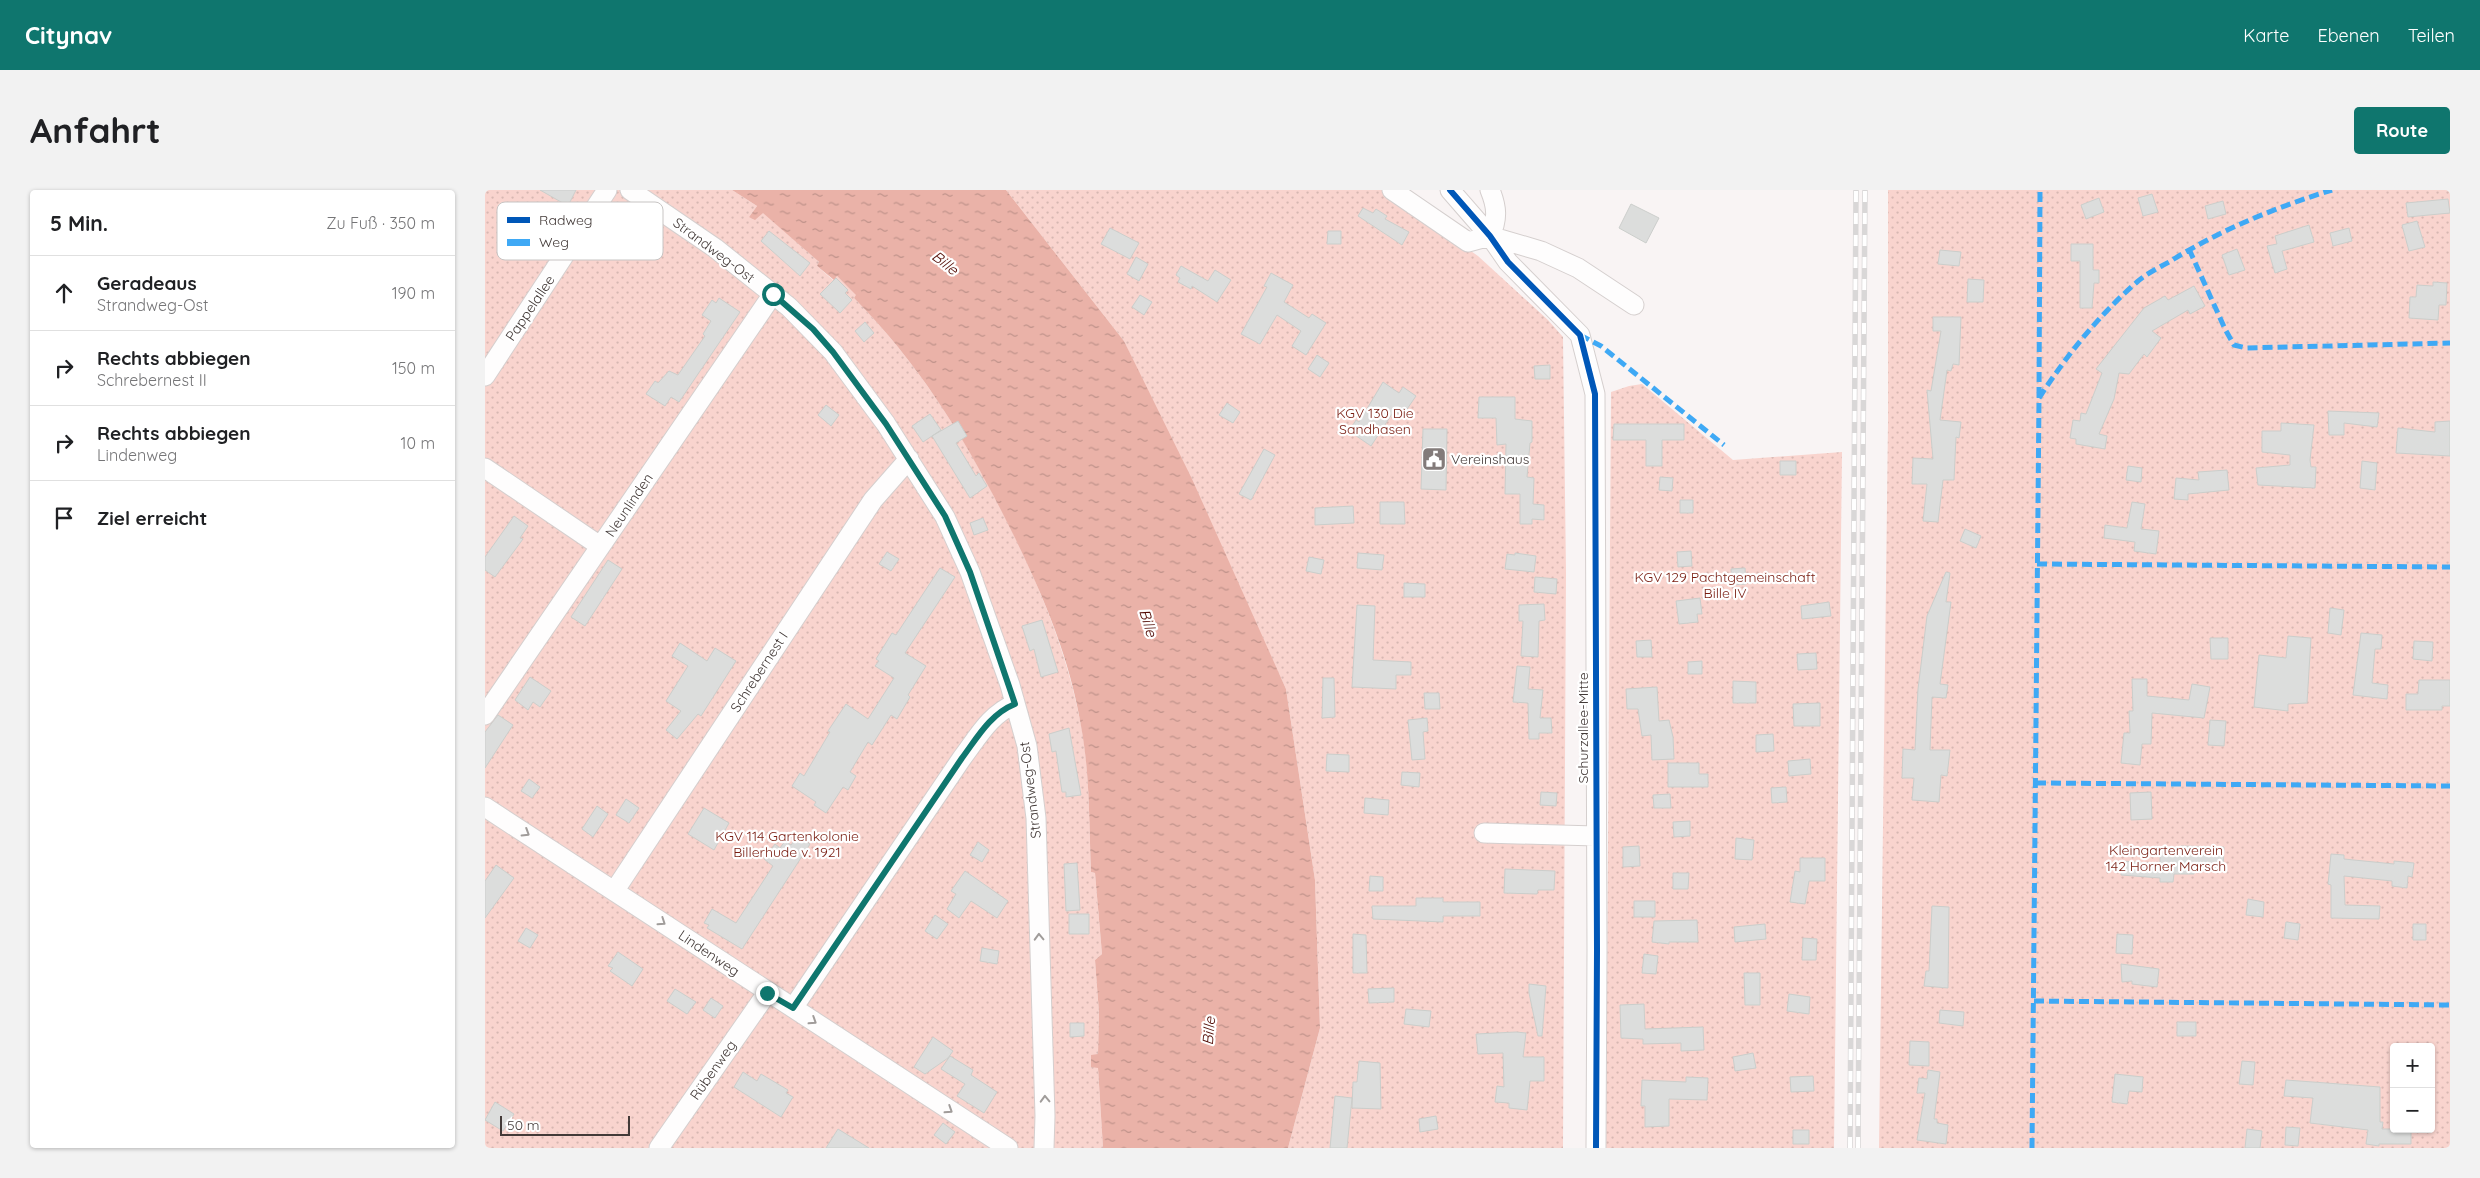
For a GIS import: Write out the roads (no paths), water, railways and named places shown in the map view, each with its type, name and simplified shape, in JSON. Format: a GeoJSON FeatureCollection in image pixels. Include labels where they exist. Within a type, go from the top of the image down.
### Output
{"type":"FeatureCollection","features":[{"type":"Feature","properties":{"kind":"street","name":"Pappelallee"},"geometry":{"type":"LineString","coordinates":[[599,202],[607,190]]}},
{"type":"Feature","properties":{"kind":"street","name":"Strandweg-Ost"},"geometry":{"type":"LineString","coordinates":[[629,190],[647,202]]}},
{"type":"Feature","properties":{"kind":"street"},"geometry":{"type":"LineString","coordinates":[[1392,190],[1468,242],[1490,236],[1558,258],[1577,268],[1634,306]]}},
{"type":"Feature","properties":{"kind":"street","name":"Schurzallee-Mitte"},"geometry":{"type":"LineString","coordinates":[[1450,190],[1490,236],[1508,262],[1564,316],[1580,335],[1595,394],[1596,1148]]}},
{"type":"Feature","properties":{"kind":"street"},"geometry":{"type":"LineString","coordinates":[[1490,190],[1496,213],[1496,223],[1490,236]]}},
{"type":"Feature","properties":{"kind":"street","name":"Strandweg-Ost"},"geometry":{"type":"LineString","coordinates":[[663,213],[715,248],[813,329],[833,352],[886,424],[945,516],[961,548],[1015,704],[1027,746],[1036,818],[1045,1116],[1044,1148]]}},
{"type":"Feature","properties":{"kind":"street","name":"Pappelallee"},"geometry":{"type":"LineString","coordinates":[[485,376],[561,260]]}},
{"type":"Feature","properties":{"kind":"street","name":"Neunlinden"},"geometry":{"type":"LineString","coordinates":[[485,715],[773,294]]}},
{"type":"Feature","properties":{"kind":"street","name":"Schrebernest I"},"geometry":{"type":"LineString","coordinates":[[615,890],[868,507],[887,481],[909,459]]}},
{"type":"Feature","properties":{"kind":"street"},"geometry":{"type":"LineString","coordinates":[[485,468],[600,546]]}},
{"type":"Feature","properties":{"kind":"street"},"geometry":{"type":"LineString","coordinates":[[793,1008],[989,721],[1003,709],[1015,704]]}},
{"type":"Feature","properties":{"kind":"street","name":"Lindenweg"},"geometry":{"type":"LineString","coordinates":[[485,807],[615,890],[767,993],[1008,1148]]}},
{"type":"Feature","properties":{"kind":"street"},"geometry":{"type":"LineString","coordinates":[[1484,833],[1596,836]]}},
{"type":"Feature","properties":{"kind":"street","name":"Rübenweg"},"geometry":{"type":"LineString","coordinates":[[659,1148],[767,993]]}},
{"type":"Feature","properties":{"kind":"water","name":"Bille"},"geometry":{"type":"Polygon","coordinates":[[[732,190],[1006,190],[1124,341],[1192,479],[1286,689],[1315,880],[1320,1028],[1288,1148],[1103,1148],[1098,1068],[1091,1067],[1091,1055],[1098,1054],[1099,1013],[1095,960],[1102,954],[1095,873],[1091,872],[1086,762],[1076,701],[1063,651],[1054,627],[1035,580],[996,501],[962,439],[923,380],[902,352],[854,298],[856,295],[837,276],[834,280],[817,266],[819,262],[763,213],[755,220],[749,217],[757,206],[732,190]]]}},
{"type":"Feature","properties":{"kind":"railway"},"geometry":{"type":"LineString","coordinates":[[1850,1148],[1856,190]]}},
{"type":"Feature","properties":{"kind":"railway"},"geometry":{"type":"LineString","coordinates":[[1858,1148],[1865,190]]}},
{"type":"Feature","properties":{"kind":"place","name":"Vereinshaus"},"geometry":{"type":"Point","coordinates":[1434,459]}},
{"type":"Feature","properties":{"kind":"park label","name":"KGV 130 Die Sandhasen"},"geometry":{"type":"Point","coordinates":[1375,422]}},
{"type":"Feature","properties":{"kind":"park label","name":"KGV 129 Pachtgemeinschaft Bille IV"},"geometry":{"type":"Point","coordinates":[1725,586]}},
{"type":"Feature","properties":{"kind":"park label","name":"KGV 114 Gartenkolonie Billerhude v. 1921"},"geometry":{"type":"Point","coordinates":[787,844]}},
{"type":"Feature","properties":{"kind":"park label","name":"Kleingartenverein 142 Horner Marsch"},"geometry":{"type":"Point","coordinates":[2166,858]}}]}
